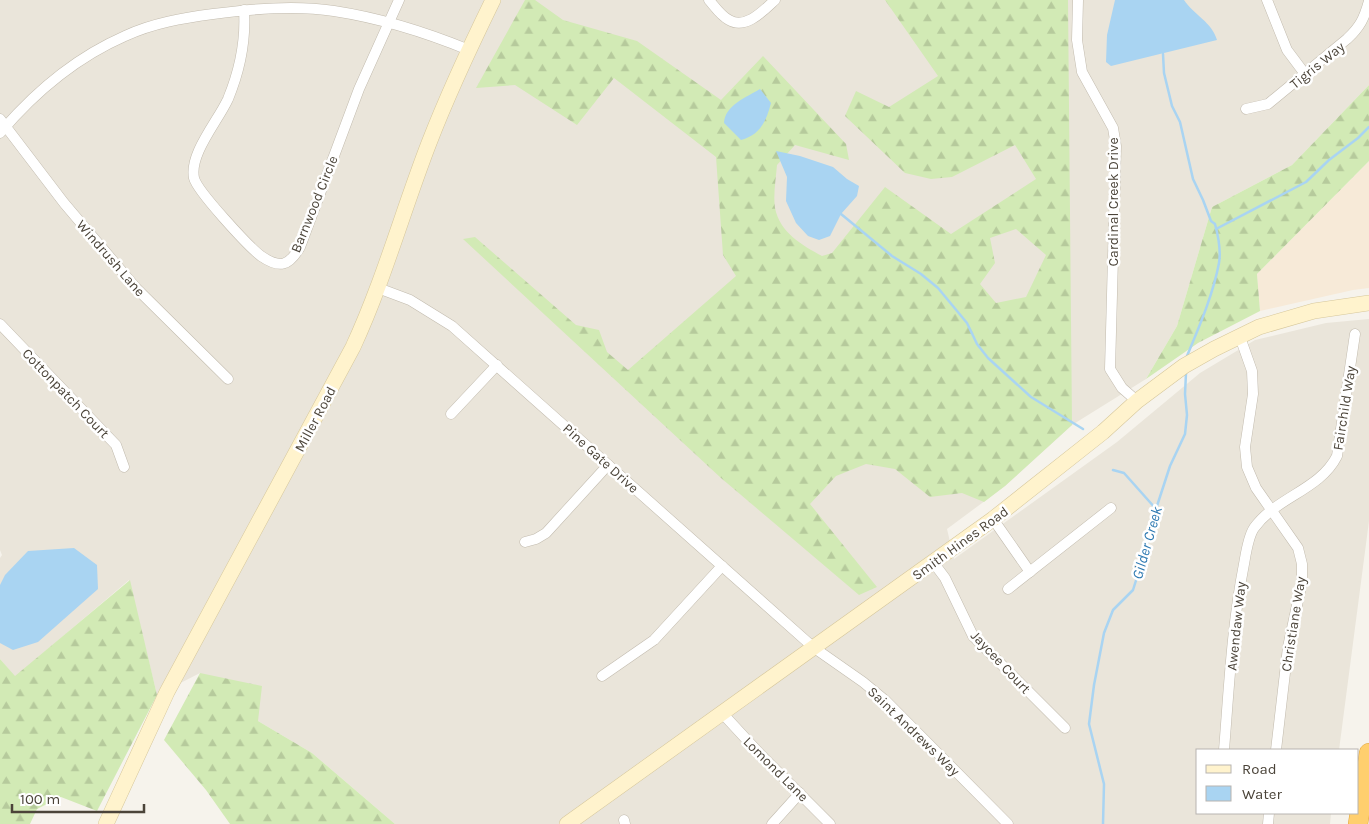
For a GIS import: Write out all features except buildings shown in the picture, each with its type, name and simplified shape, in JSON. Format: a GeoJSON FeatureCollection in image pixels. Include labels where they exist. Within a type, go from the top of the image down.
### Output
{"type":"FeatureCollection","features":[{"type":"Feature","properties":{"kind":"highway"},"geometry":{"type":"LineString","coordinates":[[1358,824],[1369,753]]}},
{"type":"Feature","properties":{"kind":"street"},"geometry":{"type":"LineString","coordinates":[[387,22],[398,0]]}},
{"type":"Feature","properties":{"kind":"street","name":"Miller Road"},"geometry":{"type":"LineString","coordinates":[[106,824],[166,692],[341,372],[365,322],[428,144],[451,88],[493,0]]}},
{"type":"Feature","properties":{"kind":"street"},"geometry":{"type":"LineString","coordinates":[[709,0],[729,20],[734,22],[751,20],[774,0]]}},
{"type":"Feature","properties":{"kind":"street","name":"Cardinal Creek Drive"},"geometry":{"type":"LineString","coordinates":[[1078,0],[1077,40],[1082,72],[1112,128],[1116,146],[1110,369],[1122,388],[1137,401]]}},
{"type":"Feature","properties":{"kind":"street"},"geometry":{"type":"LineString","coordinates":[[1267,0],[1287,50],[1305,74]]}},
{"type":"Feature","properties":{"kind":"street","name":"Tigris Way"},"geometry":{"type":"LineString","coordinates":[[1246,109],[1268,104],[1359,28],[1366,14],[1369,1]]}},
{"type":"Feature","properties":{"kind":"street"},"geometry":{"type":"LineString","coordinates":[[2,126],[59,76],[89,55],[126,36],[176,19],[244,10],[293,8],[333,11],[387,22],[433,35],[469,50]]}},
{"type":"Feature","properties":{"kind":"street","name":"Barnwood Circle"},"geometry":{"type":"LineString","coordinates":[[244,10],[241,62],[227,101],[201,148],[194,166],[194,179],[207,200],[257,253],[276,264],[285,264],[294,258],[300,247],[359,88],[387,22]]}},
{"type":"Feature","properties":{"kind":"street","name":"Windrush Lane"},"geometry":{"type":"LineString","coordinates":[[2,126],[136,288],[228,379]]}},
{"type":"Feature","properties":{"kind":"street","name":"Pine Gate Drive"},"geometry":{"type":"LineString","coordinates":[[378,288],[410,300],[452,326],[813,647]]}},
{"type":"Feature","properties":{"kind":"street","name":"Smith Hines Road"},"geometry":{"type":"LineString","coordinates":[[567,824],[993,519],[1103,432],[1137,401],[1184,366],[1259,327],[1314,311],[1369,303]]}},
{"type":"Feature","properties":{"kind":"street","name":"Cottonpatch Court"},"geometry":{"type":"LineString","coordinates":[[0,324],[116,445],[124,467]]}},
{"type":"Feature","properties":{"kind":"street","name":"Fairchild Way"},"geometry":{"type":"LineString","coordinates":[[1272,510],[1322,476],[1331,467],[1337,456],[1355,334]]}},
{"type":"Feature","properties":{"kind":"street","name":"Christiane Way"},"geometry":{"type":"LineString","coordinates":[[1240,337],[1252,371],[1253,394],[1245,447],[1247,466],[1256,488],[1298,548],[1302,564],[1302,582],[1288,647],[1276,749]]}},
{"type":"Feature","properties":{"kind":"street"},"geometry":{"type":"LineString","coordinates":[[451,414],[497,365]]}},
{"type":"Feature","properties":{"kind":"street"},"geometry":{"type":"LineString","coordinates":[[526,542],[546,533],[608,465]]}},
{"type":"Feature","properties":{"kind":"street"},"geometry":{"type":"LineString","coordinates":[[1008,589],[1111,508]]}},
{"type":"Feature","properties":{"kind":"street","name":"Awendaw Way"},"geometry":{"type":"LineString","coordinates":[[1224,749],[1238,594],[1245,558],[1254,528],[1272,510]]}},
{"type":"Feature","properties":{"kind":"street"},"geometry":{"type":"LineString","coordinates":[[993,519],[1030,572]]}},
{"type":"Feature","properties":{"kind":"street","name":"Jaycee Court"},"geometry":{"type":"LineString","coordinates":[[933,562],[945,578],[973,636],[1065,728]]}},
{"type":"Feature","properties":{"kind":"street"},"geometry":{"type":"LineString","coordinates":[[602,676],[654,640],[722,566]]}},
{"type":"Feature","properties":{"kind":"street","name":"Saint Andrews Way"},"geometry":{"type":"LineString","coordinates":[[813,647],[863,682],[886,701],[1008,824]]}},
{"type":"Feature","properties":{"kind":"street","name":"Lomond Lane"},"geometry":{"type":"LineString","coordinates":[[723,714],[830,824]]}},
{"type":"Feature","properties":{"kind":"street"},"geometry":{"type":"LineString","coordinates":[[772,824],[800,794]]}},
{"type":"Feature","properties":{"kind":"shaded area"},"geometry":{"type":"Polygon","coordinates":[[[0,0],[1369,0],[1369,85],[1292,165],[1212,207],[1177,326],[1146,379],[1072,425],[1005,486],[947,529],[954,559],[1117,442],[1200,373],[1255,340],[1326,323],[1369,319],[1369,521],[1339,749],[1196,749],[1196,814],[1331,814],[1330,824],[395,824],[312,753],[258,721],[200,673],[157,695],[129,580],[15,677],[0,659],[0,558],[2,555],[0,550],[0,0]]]}},
{"type":"Feature","properties":{"kind":"shaded area"},"geometry":{"type":"Polygon","coordinates":[[[1369,161],[1369,288],[1260,311],[1257,274],[1369,161]]]}},
{"type":"Feature","properties":{"kind":"green space"},"geometry":{"type":"Polygon","coordinates":[[[525,0],[535,0],[563,20],[637,41],[721,100],[763,56],[846,144],[849,160],[795,145],[777,165],[774,198],[778,217],[793,237],[822,256],[832,253],[885,187],[951,234],[1036,179],[1015,145],[952,177],[931,179],[905,173],[845,116],[856,91],[889,107],[938,76],[885,0],[1068,0],[1072,425],[1005,486],[984,502],[962,493],[930,497],[895,469],[866,464],[836,476],[810,504],[877,587],[859,595],[721,478],[463,239],[475,237],[576,325],[599,330],[607,352],[628,370],[736,276],[723,255],[716,157],[614,78],[577,125],[515,85],[476,88],[525,0]],[[1016,229],[990,238],[995,263],[980,284],[996,303],[1026,297],[1046,255],[1016,229]]]}},
{"type":"Feature","properties":{"kind":"green space"},"geometry":{"type":"Polygon","coordinates":[[[1369,85],[1369,161],[1257,274],[1260,311],[1198,343],[1146,379],[1177,326],[1212,207],[1292,165],[1369,85]]]}},
{"type":"Feature","properties":{"kind":"green space"},"geometry":{"type":"Polygon","coordinates":[[[130,580],[157,695],[97,811],[61,797],[37,809],[30,824],[0,824],[0,659],[15,676],[130,580]]]}},
{"type":"Feature","properties":{"kind":"green space"},"geometry":{"type":"Polygon","coordinates":[[[200,673],[262,686],[258,721],[312,753],[395,824],[230,824],[206,790],[164,740],[200,673]]]}},
{"type":"Feature","properties":{"kind":"water"},"geometry":{"type":"Polygon","coordinates":[[[1115,0],[1184,0],[1207,23],[1217,40],[1111,66],[1106,62],[1107,35],[1115,0]]]}},
{"type":"Feature","properties":{"kind":"water"},"geometry":{"type":"Polygon","coordinates":[[[760,89],[771,103],[767,116],[758,131],[748,138],[741,140],[724,123],[725,117],[732,106],[760,89]]]}},
{"type":"Feature","properties":{"kind":"water"},"geometry":{"type":"Polygon","coordinates":[[[776,151],[800,156],[833,167],[859,186],[857,196],[841,214],[830,236],[819,240],[808,236],[796,223],[786,201],[787,177],[776,151]]]}},
{"type":"Feature","properties":{"kind":"water"},"geometry":{"type":"Polygon","coordinates":[[[74,548],[97,565],[98,589],[38,642],[13,650],[0,643],[0,585],[5,575],[28,551],[74,548]]]}},
{"type":"Feature","properties":{"kind":"waterway"},"geometry":{"type":"LineString","coordinates":[[1163,54],[1164,73],[1172,106],[1180,122],[1193,179],[1211,221],[1215,224],[1220,258],[1205,311],[1187,356]]}},
{"type":"Feature","properties":{"kind":"waterway","name":"Gilder Creek"},"geometry":{"type":"LineString","coordinates":[[1216,229],[1306,182],[1369,127]]}},
{"type":"Feature","properties":{"kind":"waterway"},"geometry":{"type":"LineString","coordinates":[[841,214],[892,256],[921,274],[938,288],[967,323],[977,344],[988,358],[1031,397],[1083,429]]}},
{"type":"Feature","properties":{"kind":"waterway","name":"Gilder Creek"},"geometry":{"type":"LineString","coordinates":[[1103,824],[1104,784],[1089,724],[1094,685],[1104,633],[1113,610],[1133,590],[1170,466],[1185,434],[1187,415],[1186,373]]}},
{"type":"Feature","properties":{"kind":"waterway"},"geometry":{"type":"LineString","coordinates":[[1113,470],[1124,473],[1156,509]]}}]}
